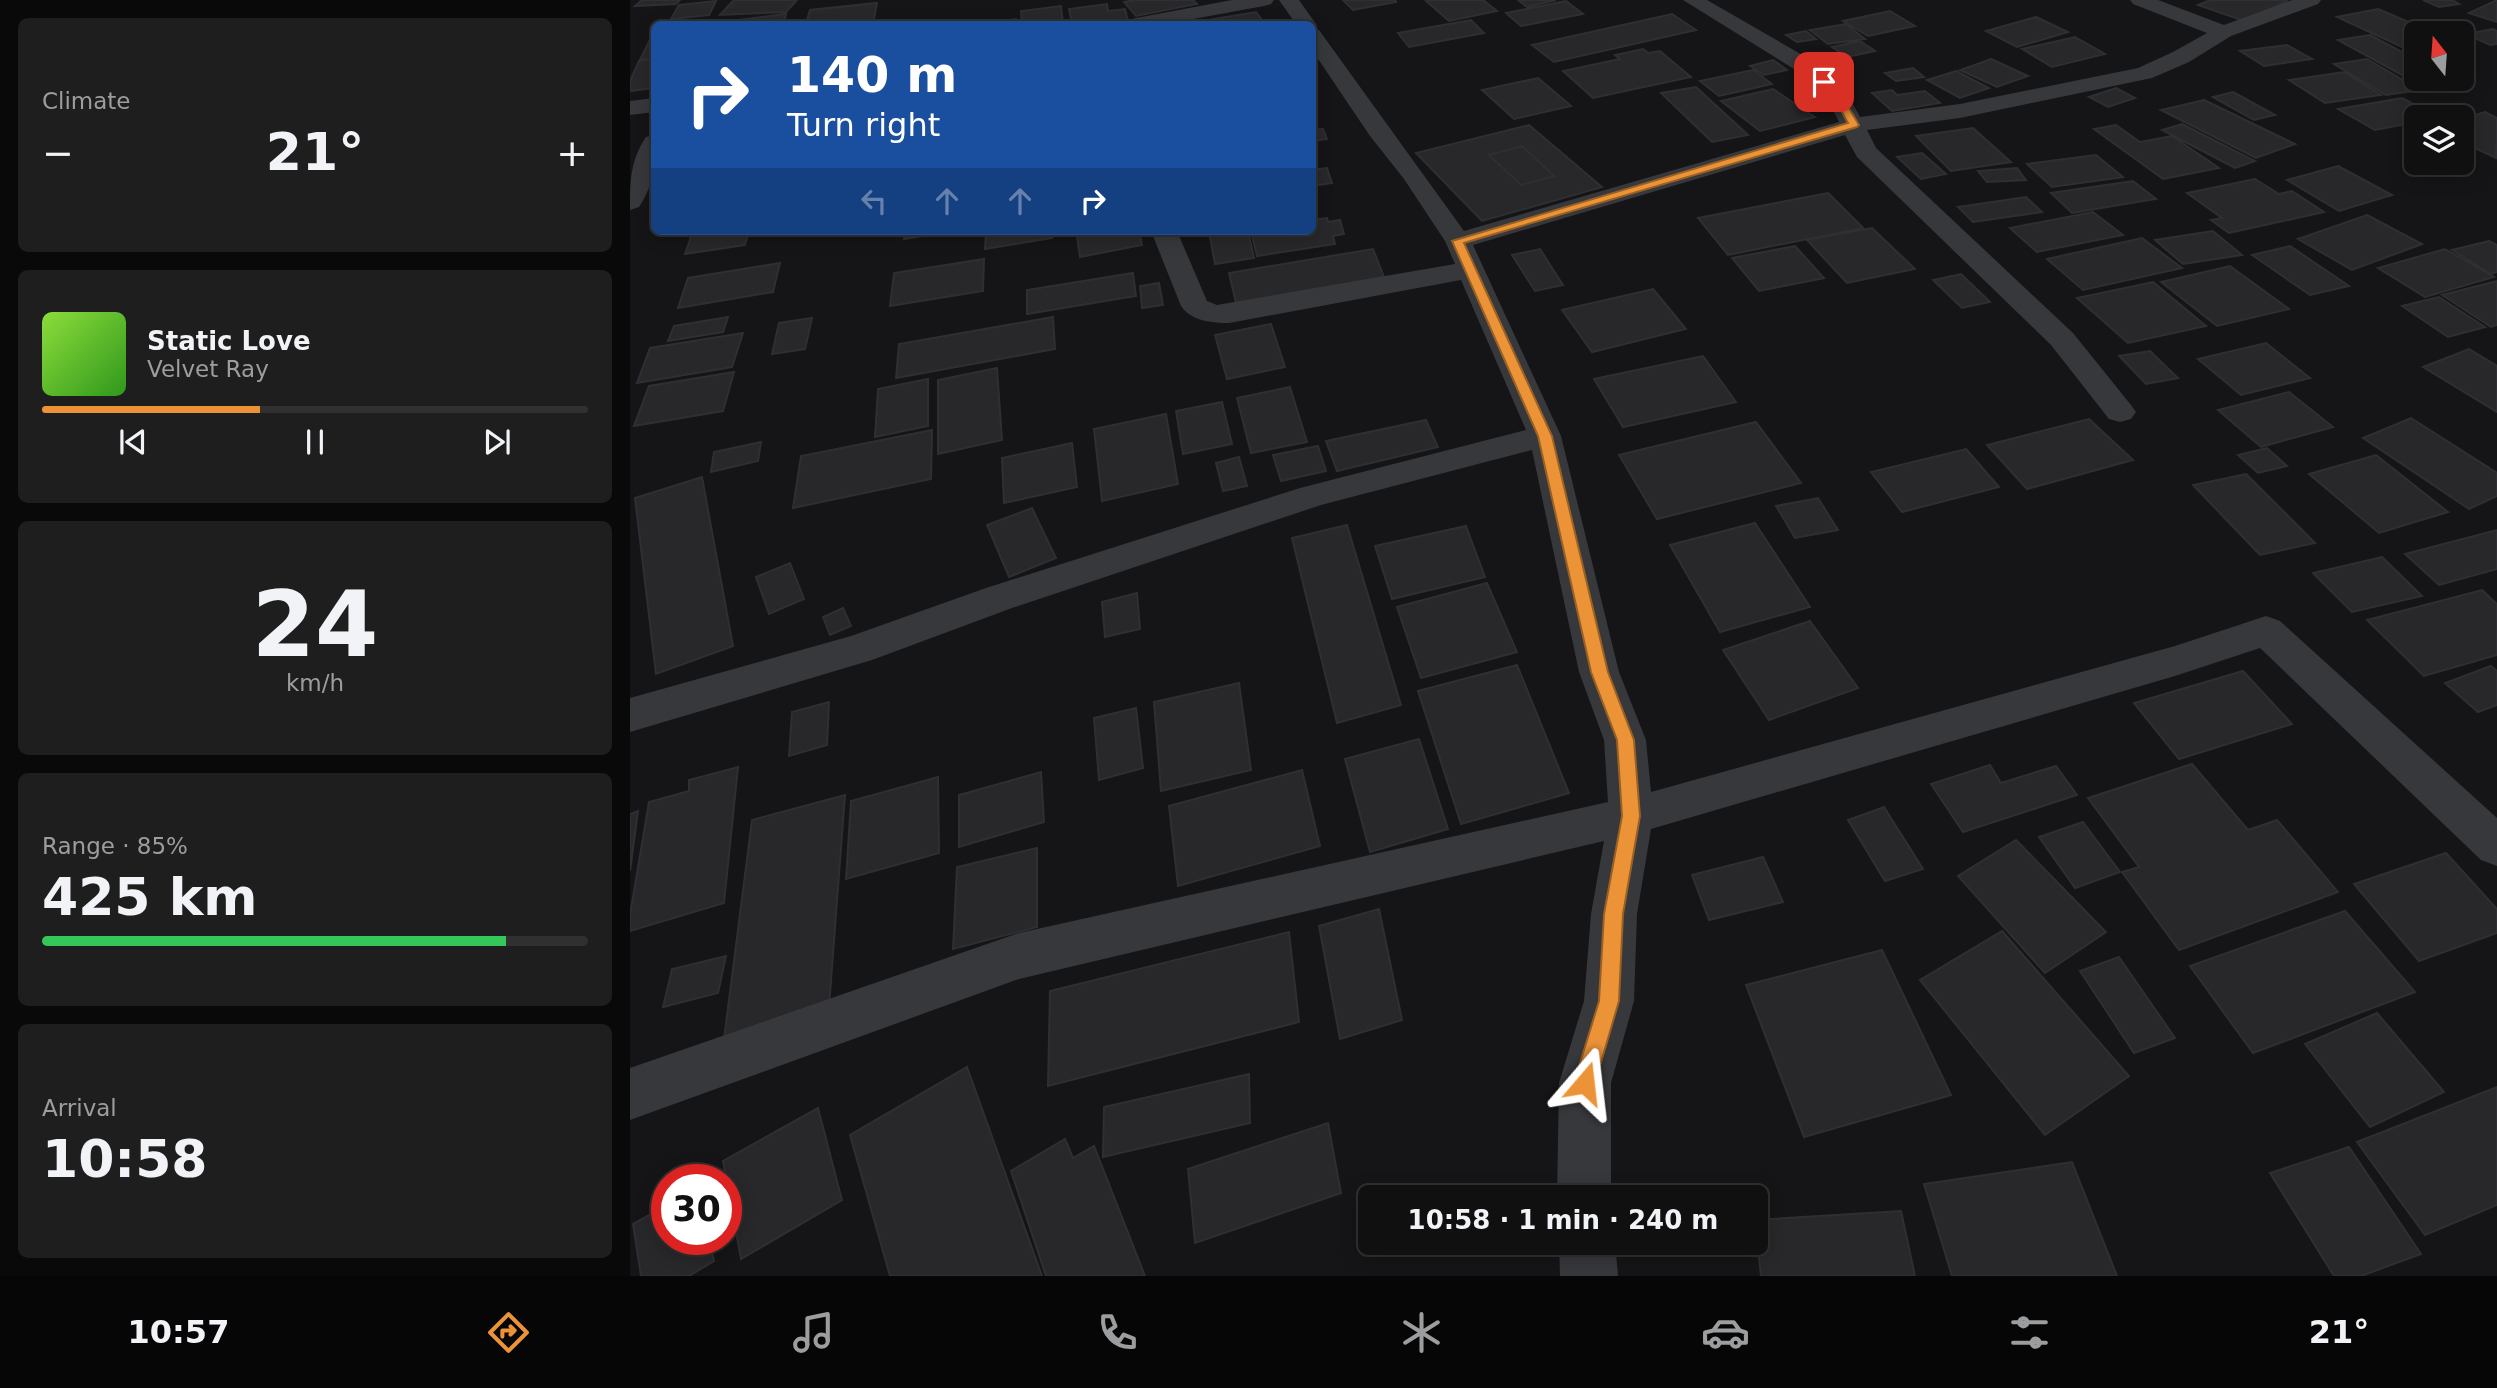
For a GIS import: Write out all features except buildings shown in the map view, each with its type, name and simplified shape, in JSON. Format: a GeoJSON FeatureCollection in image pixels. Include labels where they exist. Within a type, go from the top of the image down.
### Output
{"type":"FeatureCollection","features":[{"type":"Feature","properties":{"kind":"street"},"geometry":{"type":"LineString","coordinates":[[1152,21],[1264,0]]}},
{"type":"Feature","properties":{"kind":"street"},"geometry":{"type":"LineString","coordinates":[[1289,0],[1304,21]]}},
{"type":"Feature","properties":{"kind":"street"},"geometry":{"type":"LineString","coordinates":[[1693,0],[1810,69],[1837,95],[1866,152],[2062,339],[2120,412]]}},
{"type":"Feature","properties":{"kind":"street"},"geometry":{"type":"LineString","coordinates":[[2140,0],[2224,32]]}},
{"type":"Feature","properties":{"kind":"street"},"geometry":{"type":"LineString","coordinates":[[1165,235],[1195,306],[1213,314],[1229,314],[1464,256],[1854,125],[1960,111],[2144,73],[2181,57],[2224,32],[2311,0]]}},
{"type":"Feature","properties":{"kind":"street"},"geometry":{"type":"LineString","coordinates":[[1316,40],[1378,131],[1414,175],[1464,256],[1545,436],[1600,672],[1625,740],[1631,816],[1614,914],[1609,1001],[1585,1083],[1584,1185]]}},
{"type":"Feature","properties":{"kind":"street"},"geometry":{"type":"LineString","coordinates":[[630,108],[651,105]]}},
{"type":"Feature","properties":{"kind":"street"},"geometry":{"type":"LineString","coordinates":[[630,202],[651,150]]}},
{"type":"Feature","properties":{"kind":"street"},"geometry":{"type":"LineString","coordinates":[[630,715],[858,649],[999,598],[1312,496],[1545,436]]}},
{"type":"Feature","properties":{"kind":"street"},"geometry":{"type":"LineString","coordinates":[[630,1094],[1019,956],[1631,816],[2175,661],[2266,631],[2497,846]]}},
{"type":"Feature","properties":{"kind":"street"},"geometry":{"type":"LineString","coordinates":[[1588,1255],[1589,1276]]}},
{"type":"Feature","properties":{"kind":"route"},"geometry":{"type":"LineString","coordinates":[[1585,1083],[1609,1001],[1614,914],[1631,816],[1625,740],[1600,672],[1545,436],[1458,241],[1854,125],[1837,95],[1824,82]]}}]}
